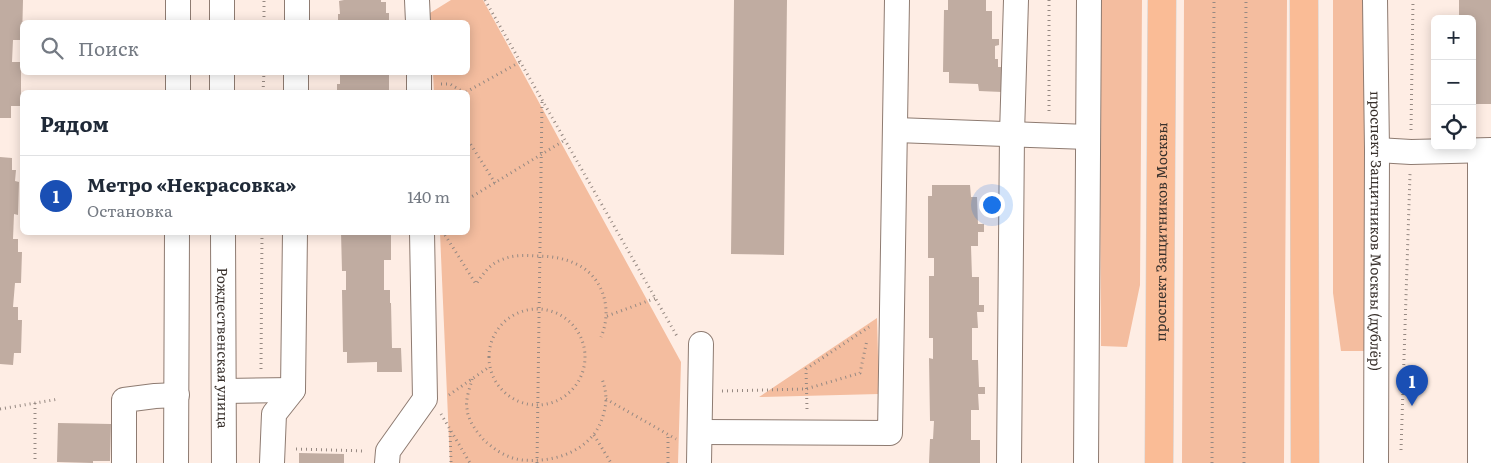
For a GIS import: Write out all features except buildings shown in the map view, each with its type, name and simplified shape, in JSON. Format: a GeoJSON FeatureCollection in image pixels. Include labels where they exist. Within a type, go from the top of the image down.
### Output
{"type":"FeatureCollection","features":[{"type":"Feature","properties":{"kind":"main road","name":"проспект Защитников Москвы"},"geometry":{"type":"LineString","coordinates":[[1159,463],[1162,0]]}},
{"type":"Feature","properties":{"kind":"main road"},"geometry":{"type":"LineString","coordinates":[[1304,1],[1305,463]]}},
{"type":"Feature","properties":{"kind":"street"},"geometry":{"type":"LineString","coordinates":[[178,0],[178,20]]}},
{"type":"Feature","properties":{"kind":"street"},"geometry":{"type":"LineString","coordinates":[[222,0],[222,20]]}},
{"type":"Feature","properties":{"kind":"street"},"geometry":{"type":"LineString","coordinates":[[297,0],[297,20]]}},
{"type":"Feature","properties":{"kind":"street"},"geometry":{"type":"LineString","coordinates":[[417,0],[418,20]]}},
{"type":"Feature","properties":{"kind":"street"},"geometry":{"type":"LineString","coordinates":[[691,437],[807,432],[890,432],[897,0]]}},
{"type":"Feature","properties":{"kind":"street"},"geometry":{"type":"LineString","coordinates":[[1009,463],[1012,134],[1016,0]]}},
{"type":"Feature","properties":{"kind":"street"},"geometry":{"type":"LineString","coordinates":[[1086,463],[1089,0]]}},
{"type":"Feature","properties":{"kind":"street","name":"проспект Защитников Москвы (дублёр)"},"geometry":{"type":"LineString","coordinates":[[1376,0],[1376,463]]}},
{"type":"Feature","properties":{"kind":"street"},"geometry":{"type":"LineString","coordinates":[[178,75],[178,90]]}},
{"type":"Feature","properties":{"kind":"street"},"geometry":{"type":"LineString","coordinates":[[222,75],[222,90]]}},
{"type":"Feature","properties":{"kind":"street"},"geometry":{"type":"LineString","coordinates":[[296,75],[296,90]]}},
{"type":"Feature","properties":{"kind":"street"},"geometry":{"type":"LineString","coordinates":[[419,75],[419,90]]}},
{"type":"Feature","properties":{"kind":"street"},"geometry":{"type":"LineString","coordinates":[[896,130],[1088,137]]}},
{"type":"Feature","properties":{"kind":"street"},"geometry":{"type":"LineString","coordinates":[[1377,150],[1411,152],[1486,151],[1480,463]]}},
{"type":"Feature","properties":{"kind":"street"},"geometry":{"type":"LineString","coordinates":[[176,463],[177,235]]}},
{"type":"Feature","properties":{"kind":"street","name":"Рождественская улица"},"geometry":{"type":"LineString","coordinates":[[223,235],[224,463]]}},
{"type":"Feature","properties":{"kind":"street"},"geometry":{"type":"LineString","coordinates":[[273,456],[274,414],[293,390],[295,235]]}},
{"type":"Feature","properties":{"kind":"street"},"geometry":{"type":"LineString","coordinates":[[388,457],[425,399],[430,396],[422,235]]}},
{"type":"Feature","properties":{"kind":"street"},"geometry":{"type":"LineString","coordinates":[[691,343],[691,437],[699,463]]}},
{"type":"Feature","properties":{"kind":"street"},"geometry":{"type":"LineString","coordinates":[[224,390],[293,390]]}},
{"type":"Feature","properties":{"kind":"street"},"geometry":{"type":"LineString","coordinates":[[124,463],[124,400],[177,395]]}},
{"type":"Feature","properties":{"kind":"path"},"geometry":{"type":"LineString","coordinates":[[264,0],[264,20]]}},
{"type":"Feature","properties":{"kind":"path"},"geometry":{"type":"LineString","coordinates":[[485,0],[656,298],[691,343]]}},
{"type":"Feature","properties":{"kind":"path"},"geometry":{"type":"LineString","coordinates":[[1049,0],[1049,135]]}},
{"type":"Feature","properties":{"kind":"path"},"geometry":{"type":"LineString","coordinates":[[1212,463],[1214,0]]}},
{"type":"Feature","properties":{"kind":"path"},"geometry":{"type":"LineString","coordinates":[[1244,463],[1246,0]]}},
{"type":"Feature","properties":{"kind":"path"},"geometry":{"type":"LineString","coordinates":[[1401,453],[1411,152],[1413,0]]}},
{"type":"Feature","properties":{"kind":"path"},"geometry":{"type":"LineString","coordinates":[[469,90],[521,62]]}},
{"type":"Feature","properties":{"kind":"path"},"geometry":{"type":"LineString","coordinates":[[263,90],[264,75]]}},
{"type":"Feature","properties":{"kind":"path"},"geometry":{"type":"LineString","coordinates":[[450,84],[461,90]]}},
{"type":"Feature","properties":{"kind":"path"},"geometry":{"type":"LineString","coordinates":[[537,462],[542,99]]}},
{"type":"Feature","properties":{"kind":"path"},"geometry":{"type":"LineString","coordinates":[[470,198],[565,140]]}},
{"type":"Feature","properties":{"kind":"path"},"geometry":{"type":"LineString","coordinates":[[470,143],[495,183]]}},
{"type":"Feature","properties":{"kind":"path"},"geometry":{"type":"LineString","coordinates":[[261,390],[262,235]]}},
{"type":"Feature","properties":{"kind":"path"},"geometry":{"type":"LineString","coordinates":[[446,235],[476,284],[488,269],[500,260],[518,255],[554,257],[581,266],[602,292],[606,303],[607,316],[601,337]]}},
{"type":"Feature","properties":{"kind":"path"},"geometry":{"type":"LineString","coordinates":[[607,316],[656,298]]}},
{"type":"Feature","properties":{"kind":"path"},"geometry":{"type":"LineString","coordinates":[[528,308],[552,310],[565,317],[575,327],[586,350],[584,372],[579,382],[560,399],[547,404],[526,404],[512,398],[500,389],[492,377],[489,366],[489,346],[495,334],[504,322],[517,312],[528,308]]}},
{"type":"Feature","properties":{"kind":"path"},"geometry":{"type":"LineString","coordinates":[[719,391],[806,388],[860,373],[869,327],[806,369],[806,388],[807,432]]}},
{"type":"Feature","properties":{"kind":"path"},"geometry":{"type":"LineString","coordinates":[[470,463],[430,396],[472,379],[489,366]]}},
{"type":"Feature","properties":{"kind":"path"},"geometry":{"type":"LineString","coordinates":[[472,379],[466,408],[471,422],[479,435],[491,446],[506,455],[537,462],[568,454],[581,447],[594,435],[600,425],[606,399],[602,379]]}},
{"type":"Feature","properties":{"kind":"path"},"geometry":{"type":"LineString","coordinates":[[0,408],[59,399]]}},
{"type":"Feature","properties":{"kind":"path"},"geometry":{"type":"LineString","coordinates":[[606,399],[668,434],[691,437]]}},
{"type":"Feature","properties":{"kind":"path"},"geometry":{"type":"LineString","coordinates":[[35,403],[35,463]]}},
{"type":"Feature","properties":{"kind":"path"},"geometry":{"type":"LineString","coordinates":[[450,430],[451,463]]}},
{"type":"Feature","properties":{"kind":"path"},"geometry":{"type":"LineString","coordinates":[[668,434],[668,463]]}},
{"type":"Feature","properties":{"kind":"path"},"geometry":{"type":"LineString","coordinates":[[594,435],[611,463]]}},
{"type":"Feature","properties":{"kind":"path"},"geometry":{"type":"LineString","coordinates":[[273,456],[388,457]]}},
{"type":"Feature","properties":{"kind":"shaded area"},"geometry":{"type":"Polygon","coordinates":[[[451,0],[483,0],[681,362],[678,463],[450,463],[440,235],[470,235],[470,90],[434,90],[433,75],[470,75],[470,20],[431,20],[430,13],[451,0]]]}},
{"type":"Feature","properties":{"kind":"shaded area"},"geometry":{"type":"Polygon","coordinates":[[[1099,0],[1142,0],[1140,285],[1127,347],[1101,346],[1099,0]]]}},
{"type":"Feature","properties":{"kind":"shaded area"},"geometry":{"type":"Polygon","coordinates":[[[1184,0],[1287,0],[1284,463],[1182,463],[1184,0]]]}},
{"type":"Feature","properties":{"kind":"shaded area"},"geometry":{"type":"Polygon","coordinates":[[[1333,0],[1366,0],[1365,351],[1341,351],[1333,293],[1333,0]]]}},
{"type":"Feature","properties":{"kind":"shaded area"},"geometry":{"type":"Polygon","coordinates":[[[877,318],[879,394],[759,397],[877,318]]]}},
{"type":"Feature","properties":{"kind":"place","name":"Метро «Некрасовка»"},"geometry":{"type":"Point","coordinates":[1412,406]}}]}
